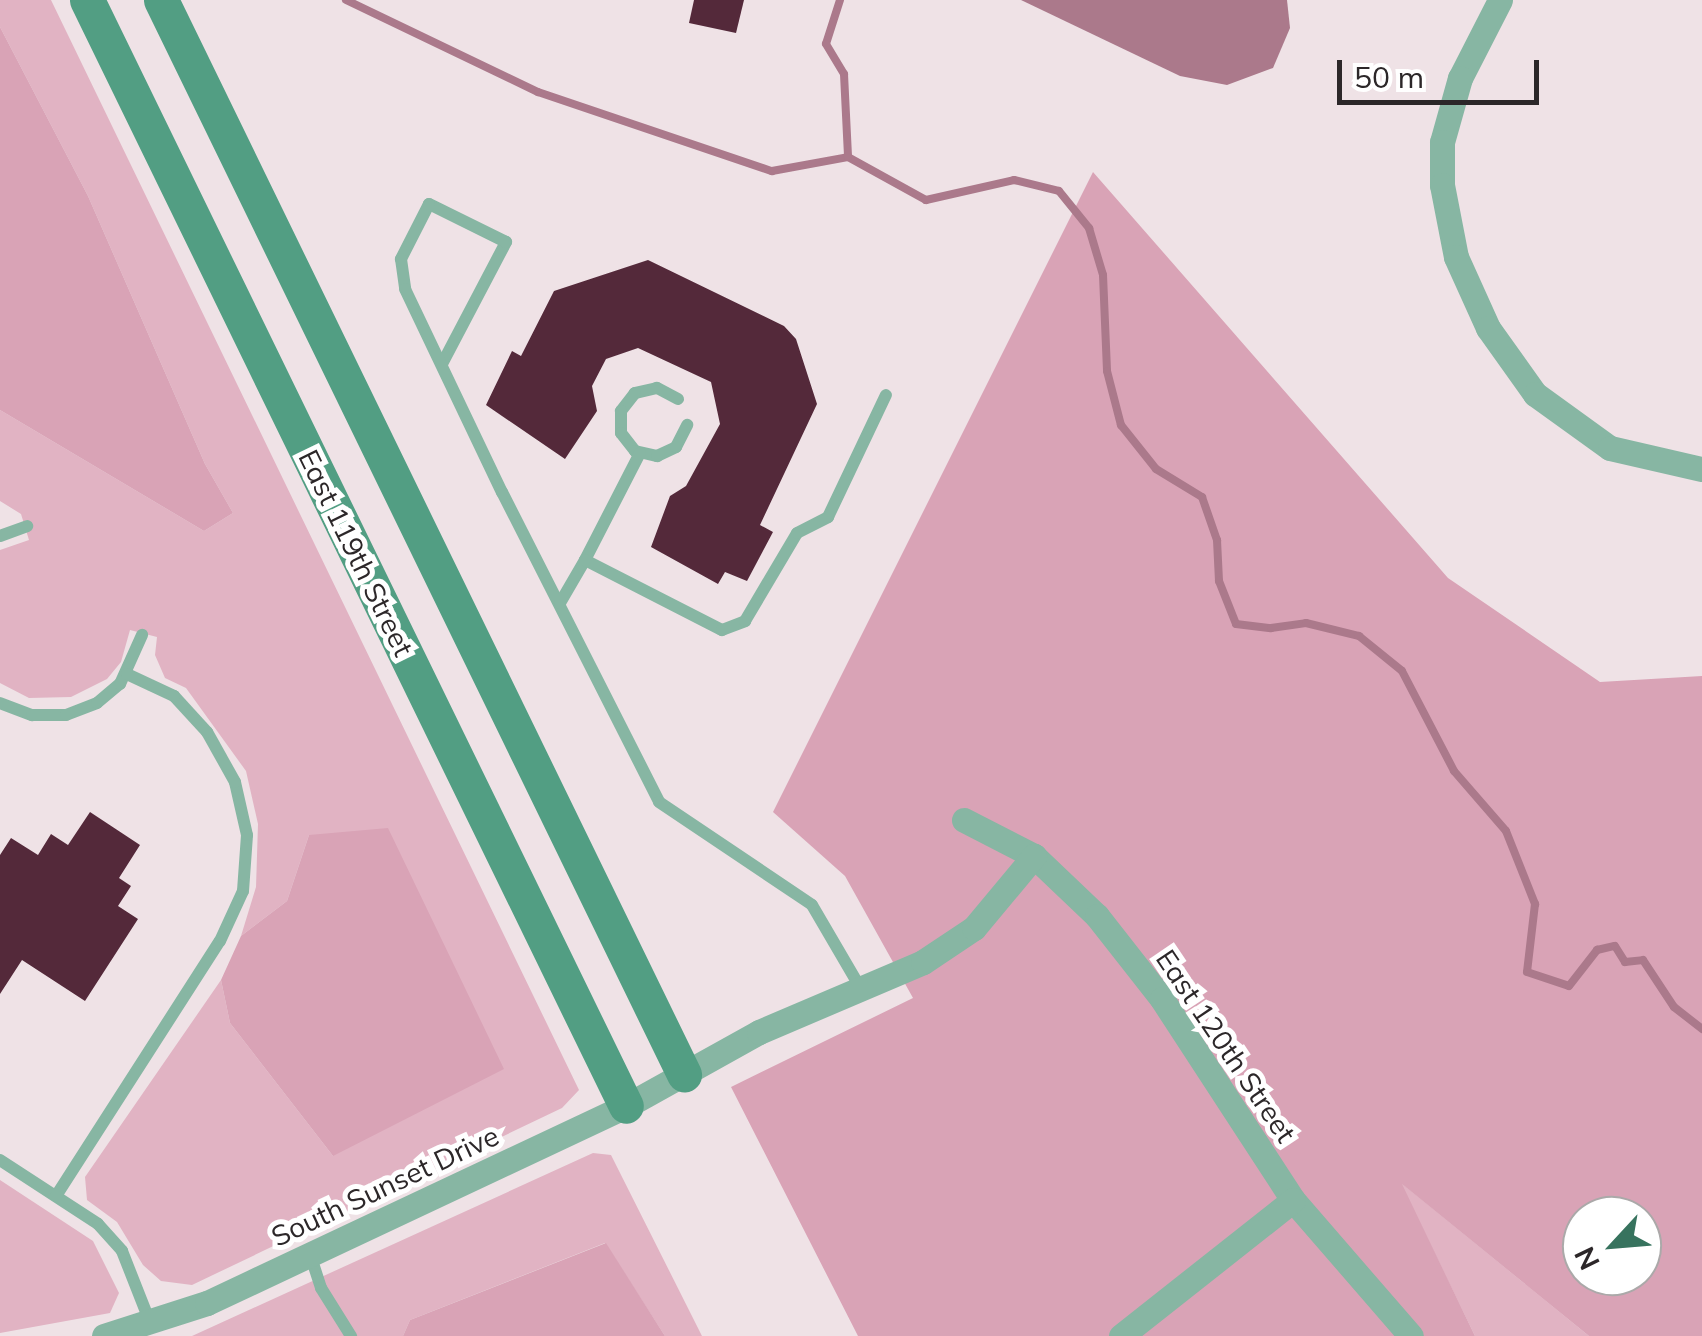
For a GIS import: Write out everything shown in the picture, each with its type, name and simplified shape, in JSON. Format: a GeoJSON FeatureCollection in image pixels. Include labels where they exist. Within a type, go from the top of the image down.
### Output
{"type":"FeatureCollection","features":[{"type":"Feature","properties":{"kind":"main road","name":"East 119th Street"},"geometry":{"type":"LineString","coordinates":[[86,0],[626,1106]]}},
{"type":"Feature","properties":{"kind":"main road"},"geometry":{"type":"LineString","coordinates":[[161,0],[684,1074]]}},
{"type":"Feature","properties":{"kind":"street"},"geometry":{"type":"LineString","coordinates":[[1500,0],[1460,78],[1442,142],[1442,185],[1456,257],[1488,328],[1535,394],[1610,448],[1702,469]]}},
{"type":"Feature","properties":{"kind":"street","name":"East 120th Street"},"geometry":{"type":"LineString","coordinates":[[964,820],[1034,856],[1130,956],[1293,1200],[1411,1336]]}},
{"type":"Feature","properties":{"kind":"street","name":"South Sunset Drive"},"geometry":{"type":"LineString","coordinates":[[104,1336],[150,1322],[310,1254],[626,1106],[759,1032],[923,962],[974,928],[1034,856]]}},
{"type":"Feature","properties":{"kind":"street"},"geometry":{"type":"LineString","coordinates":[[1122,1336],[1293,1200]]}},
{"type":"Feature","properties":{"kind":"lane"},"geometry":{"type":"LineString","coordinates":[[442,364],[506,242],[428,204],[401,258],[406,289],[442,364],[560,604],[659,802],[812,905],[862,989]]}},
{"type":"Feature","properties":{"kind":"lane"},"geometry":{"type":"LineString","coordinates":[[678,399],[657,388],[626,401],[621,434],[640,453],[668,453],[687,425]]}},
{"type":"Feature","properties":{"kind":"lane"},"geometry":{"type":"LineString","coordinates":[[586,560],[722,630],[745,621],[798,533],[828,517],[886,395]]}},
{"type":"Feature","properties":{"kind":"lane"},"geometry":{"type":"LineString","coordinates":[[560,604],[640,453]]}},
{"type":"Feature","properties":{"kind":"lane"},"geometry":{"type":"LineString","coordinates":[[0,536],[27,526]]}},
{"type":"Feature","properties":{"kind":"lane"},"geometry":{"type":"LineString","coordinates":[[0,703],[32,715],[66,715],[97,703],[126,674],[142,635]]}},
{"type":"Feature","properties":{"kind":"lane"},"geometry":{"type":"LineString","coordinates":[[56,1196],[220,940],[242,891],[247,835],[236,782],[207,732],[174,696],[126,674]]}},
{"type":"Feature","properties":{"kind":"lane"},"geometry":{"type":"LineString","coordinates":[[0,1160],[98,1224],[122,1252],[150,1322]]}},
{"type":"Feature","properties":{"kind":"lane"},"geometry":{"type":"LineString","coordinates":[[310,1254],[321,1288],[351,1336]]}},
{"type":"Feature","properties":{"kind":"shaded area"},"geometry":{"type":"Polygon","coordinates":[[[0,0],[51,0],[579,1090],[562,1108],[192,1285],[161,1281],[143,1265],[117,1222],[87,1200],[85,1177],[221,980],[230,1023],[333,1156],[309,835],[287,901],[241,936],[256,887],[258,824],[246,771],[186,688],[165,678],[155,655],[157,637],[130,630],[121,662],[107,679],[71,697],[29,698],[0,683],[0,550],[29,540],[21,514],[0,501],[0,410],[204,531],[233,513],[205,464],[88,196],[0,27],[0,0]]]}},
{"type":"Feature","properties":{"kind":"shaded area"},"geometry":{"type":"Polygon","coordinates":[[[1021,0],[1287,0],[1290,28],[1273,68],[1227,85],[1180,76],[1021,0]]]}},
{"type":"Feature","properties":{"kind":"shaded area"},"geometry":{"type":"Polygon","coordinates":[[[0,27],[88,196],[205,464],[233,513],[204,531],[0,410],[0,27]]]}},
{"type":"Feature","properties":{"kind":"shaded area"},"geometry":{"type":"Polygon","coordinates":[[[1093,172],[1448,578],[1600,682],[1702,676],[1702,1336],[1589,1336],[1402,1184],[1475,1336],[858,1336],[731,1087],[913,998],[845,876],[773,812],[1093,172]]]}},
{"type":"Feature","properties":{"kind":"shaded area"},"geometry":{"type":"Polygon","coordinates":[[[388,828],[504,1069],[333,1156],[230,1023],[221,980],[241,936],[287,901],[309,835],[388,828]]]}},
{"type":"Feature","properties":{"kind":"shaded area"},"geometry":{"type":"Polygon","coordinates":[[[593,1153],[611,1155],[702,1336],[665,1336],[605,1243],[410,1320],[403,1336],[192,1336],[593,1153]]]}},
{"type":"Feature","properties":{"kind":"shaded area"},"geometry":{"type":"Polygon","coordinates":[[[0,1180],[93,1241],[119,1293],[110,1313],[0,1333],[0,1180]]]}},
{"type":"Feature","properties":{"kind":"shaded area"},"geometry":{"type":"Polygon","coordinates":[[[1400,1182],[1589,1336],[1475,1336],[1400,1182]]]}},
{"type":"Feature","properties":{"kind":"shaded area"},"geometry":{"type":"Polygon","coordinates":[[[606,1243],[665,1336],[403,1336],[410,1320],[606,1243]]]}},
{"type":"Feature","properties":{"kind":"building"},"geometry":{"type":"Polygon","coordinates":[[[694,0],[744,0],[736,33],[689,23],[694,0]]]}},
{"type":"Feature","properties":{"kind":"building"},"geometry":{"type":"Polygon","coordinates":[[[648,260],[784,326],[796,339],[817,404],[760,525],[773,532],[747,581],[725,572],[718,584],[651,547],[670,496],[686,486],[720,424],[711,382],[638,348],[606,359],[592,386],[597,411],[565,459],[486,405],[512,351],[521,356],[554,291],[648,260]]]}},
{"type":"Feature","properties":{"kind":"building"},"geometry":{"type":"Polygon","coordinates":[[[90,812],[140,845],[119,878],[131,886],[118,906],[138,919],[85,1001],[22,960],[0,994],[0,855],[11,838],[38,855],[51,834],[68,845],[90,812]]]}},
{"type":"Feature","properties":{"kind":"waterway"},"geometry":{"type":"LineString","coordinates":[[346,0],[538,92],[772,171],[848,157],[926,200],[1014,180],[1059,191],[1089,228],[1103,275],[1107,371],[1121,425],[1156,469],[1202,497],[1217,540],[1219,581],[1236,624],[1271,628],[1306,623],[1359,636],[1402,671],[1454,771],[1506,831],[1535,904],[1527,972],[1569,986],[1597,950],[1615,946],[1625,962],[1643,960],[1674,1007],[1702,1029]]}},
{"type":"Feature","properties":{"kind":"waterway"},"geometry":{"type":"LineString","coordinates":[[840,0],[826,44],[844,74],[848,157]]}}]}
